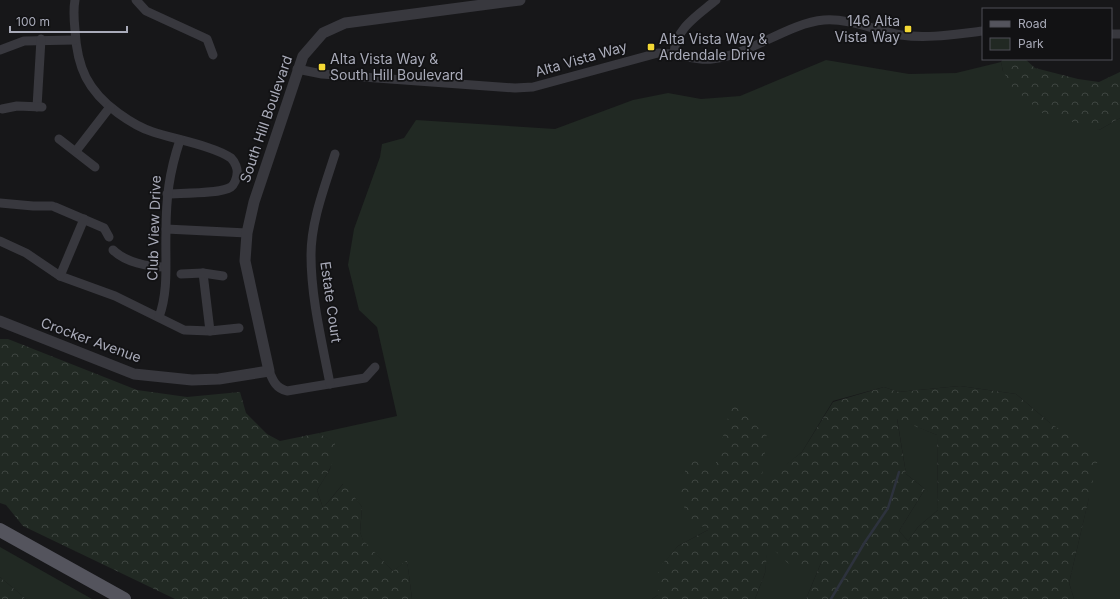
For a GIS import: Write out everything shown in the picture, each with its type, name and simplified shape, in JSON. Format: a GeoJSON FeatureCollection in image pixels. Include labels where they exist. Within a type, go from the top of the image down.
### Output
{"type":"FeatureCollection","features":[{"type":"Feature","properties":{"kind":"main road"},"geometry":{"type":"LineString","coordinates":[[0,530],[124,599]]}},
{"type":"Feature","properties":{"kind":"street"},"geometry":{"type":"LineString","coordinates":[[75,0],[75,40],[82,69],[87,82],[94,92],[110,107],[140,127],[210,149],[231,158],[238,169],[237,176],[232,187],[223,191],[167,194]]}},
{"type":"Feature","properties":{"kind":"street"},"geometry":{"type":"LineString","coordinates":[[136,0],[146,11],[207,38],[213,55]]}},
{"type":"Feature","properties":{"kind":"street","name":"South Hill Boulevard"},"geometry":{"type":"LineString","coordinates":[[269,371],[245,261],[247,233],[254,202],[297,69],[303,56],[323,33],[345,23],[520,0]]}},
{"type":"Feature","properties":{"kind":"street"},"geometry":{"type":"LineString","coordinates":[[674,53],[676,40],[682,30],[716,0]]}},
{"type":"Feature","properties":{"kind":"street","name":"Alta Vista Way"},"geometry":{"type":"LineString","coordinates":[[297,69],[322,74],[515,88],[550,84],[643,56],[658,53],[674,53],[712,59],[726,56],[809,23],[824,20],[842,21],[901,35],[925,36],[982,31]]}},
{"type":"Feature","properties":{"kind":"street"},"geometry":{"type":"LineString","coordinates":[[0,50],[24,41],[41,39],[75,40]]}},
{"type":"Feature","properties":{"kind":"street"},"geometry":{"type":"LineString","coordinates":[[2,109],[40,107],[41,39]]}},
{"type":"Feature","properties":{"kind":"street"},"geometry":{"type":"LineString","coordinates":[[76,151],[110,107]]}},
{"type":"Feature","properties":{"kind":"street"},"geometry":{"type":"LineString","coordinates":[[59,139],[95,167]]}},
{"type":"Feature","properties":{"kind":"street","name":"Club View Drive"},"geometry":{"type":"LineString","coordinates":[[159,318],[165,295],[167,194],[170,169],[180,140]]}},
{"type":"Feature","properties":{"kind":"street","name":"Estate Court"},"geometry":{"type":"LineString","coordinates":[[330,384],[314,296],[311,254],[318,211],[335,154]]}},
{"type":"Feature","properties":{"kind":"street"},"geometry":{"type":"LineString","coordinates":[[0,203],[54,206],[104,228],[109,237]]}},
{"type":"Feature","properties":{"kind":"street"},"geometry":{"type":"LineString","coordinates":[[60,276],[84,219]]}},
{"type":"Feature","properties":{"kind":"street"},"geometry":{"type":"LineString","coordinates":[[166,229],[247,233]]}},
{"type":"Feature","properties":{"kind":"street"},"geometry":{"type":"LineString","coordinates":[[0,241],[26,253],[60,276],[115,296],[184,330],[210,331],[239,328]]}},
{"type":"Feature","properties":{"kind":"street"},"geometry":{"type":"LineString","coordinates":[[113,250],[119,256],[153,267],[165,267]]}},
{"type":"Feature","properties":{"kind":"street"},"geometry":{"type":"LineString","coordinates":[[203,273],[210,331]]}},
{"type":"Feature","properties":{"kind":"street"},"geometry":{"type":"LineString","coordinates":[[181,274],[203,273],[223,276]]}},
{"type":"Feature","properties":{"kind":"street","name":"Crocker Avenue"},"geometry":{"type":"LineString","coordinates":[[0,321],[134,374],[192,380],[219,379],[269,371]]}},
{"type":"Feature","properties":{"kind":"street"},"geometry":{"type":"LineString","coordinates":[[269,371],[275,384],[280,389],[287,391],[365,378],[374,367]]}},
{"type":"Feature","properties":{"kind":"green space"},"geometry":{"type":"Polygon","coordinates":[[[826,60],[909,74],[956,73],[1001,62],[1003,71],[1099,130],[1120,118],[1120,599],[1074,599],[1069,583],[1089,497],[1050,423],[1016,394],[960,386],[898,392],[884,387],[833,401],[802,452],[708,530],[678,546],[659,569],[658,595],[652,599],[412,599],[407,561],[393,571],[363,541],[360,532],[362,507],[343,484],[323,508],[317,490],[330,469],[334,443],[319,433],[397,416],[377,327],[359,310],[348,265],[354,229],[380,157],[382,144],[404,138],[416,120],[555,129],[633,100],[668,93],[701,99],[740,96],[826,60]]]}},
{"type":"Feature","properties":{"kind":"green space"},"geometry":{"type":"Polygon","coordinates":[[[1002,60],[1026,60],[1035,68],[1078,79],[1099,82],[1120,72],[1120,118],[1099,130],[1042,113],[1012,87],[1003,71],[1001,62],[1002,60]]]}},
{"type":"Feature","properties":{"kind":"green space"},"geometry":{"type":"Polygon","coordinates":[[[0,339],[8,339],[137,390],[187,397],[240,392],[246,413],[267,434],[280,441],[319,433],[335,443],[332,463],[328,473],[317,490],[323,508],[344,483],[362,507],[360,532],[363,540],[393,571],[407,560],[412,599],[175,599],[23,526],[6,505],[0,503],[0,339]]]}},
{"type":"Feature","properties":{"kind":"green space"},"geometry":{"type":"Polygon","coordinates":[[[960,386],[1016,394],[1050,423],[1099,455],[1069,583],[1074,599],[806,599],[821,563],[793,568],[768,544],[765,573],[755,599],[652,599],[658,595],[658,569],[678,546],[708,530],[686,516],[681,491],[688,457],[714,470],[732,403],[767,436],[761,484],[802,452],[833,402],[884,387],[898,392],[960,386]],[[897,419],[906,474],[925,489],[899,531],[908,541],[918,527],[938,510],[937,435],[897,419]]]}},
{"type":"Feature","properties":{"kind":"green space"},"geometry":{"type":"Polygon","coordinates":[[[897,418],[937,435],[938,510],[918,527],[908,541],[899,531],[925,489],[906,474],[897,418]]]}},
{"type":"Feature","properties":{"kind":"green space"},"geometry":{"type":"Polygon","coordinates":[[[767,543],[821,563],[806,599],[755,599],[765,573],[767,543]]]}},
{"type":"Feature","properties":{"kind":"green space"},"geometry":{"type":"Polygon","coordinates":[[[0,547],[92,599],[26,599],[0,577],[0,547]]]}},
{"type":"Feature","properties":{"kind":"green space"},"geometry":{"type":"Polygon","coordinates":[[[0,577],[26,599],[0,599],[0,577]]]}},
{"type":"Feature","properties":{"kind":"waterway"},"geometry":{"type":"LineString","coordinates":[[831,599],[865,542],[888,508],[899,472]]}},
{"type":"Feature","properties":{"kind":"place","name":"146 Alta Vista Way"},"geometry":{"type":"Point","coordinates":[908,29]}},
{"type":"Feature","properties":{"kind":"place","name":"Alta Vista Way & Ardendale Drive"},"geometry":{"type":"Point","coordinates":[651,47]}},
{"type":"Feature","properties":{"kind":"place","name":"Alta Vista Way & South Hill Boulevard"},"geometry":{"type":"Point","coordinates":[322,67]}}]}
